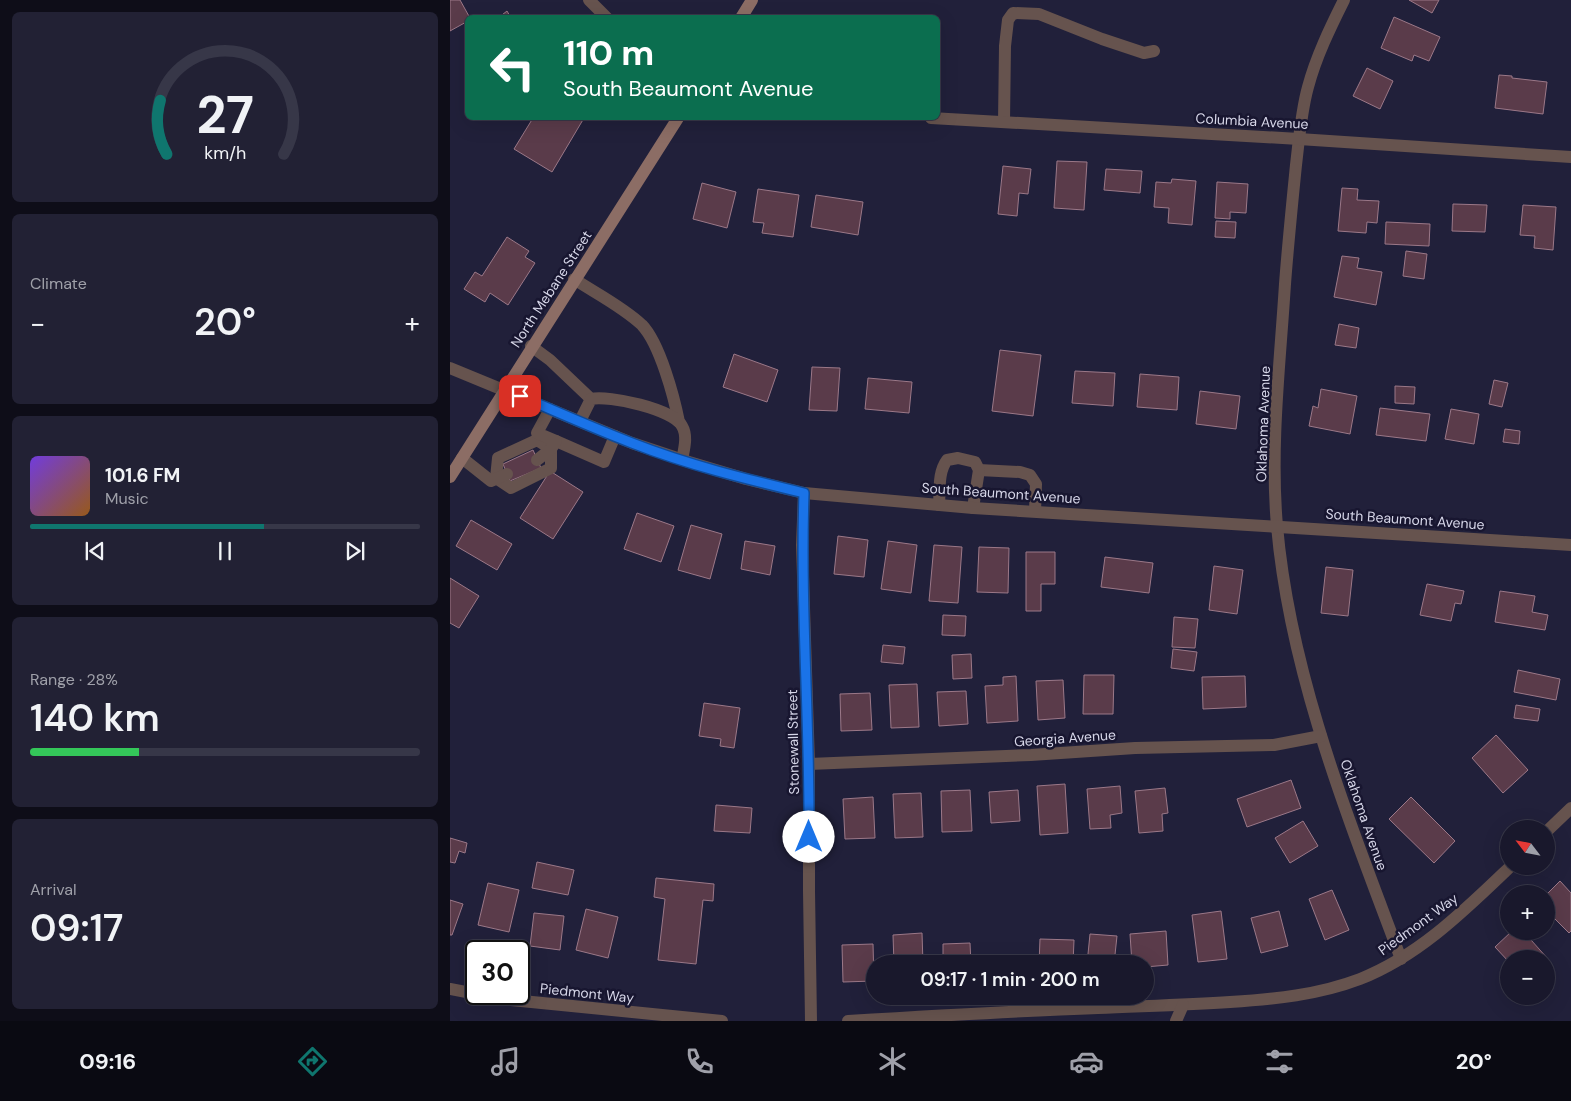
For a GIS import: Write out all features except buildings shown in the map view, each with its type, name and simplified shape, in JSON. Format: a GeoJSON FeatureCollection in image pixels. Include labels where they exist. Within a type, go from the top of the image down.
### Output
{"type":"FeatureCollection","features":[{"type":"Feature","properties":{"kind":"main road"},"geometry":{"type":"LineString","coordinates":[[743,15],[752,0]]}},
{"type":"Feature","properties":{"kind":"main road","name":"North Mebane Street"},"geometry":{"type":"LineString","coordinates":[[450,477],[531,346],[677,120]]}},
{"type":"Feature","properties":{"kind":"street"},"geometry":{"type":"LineString","coordinates":[[589,0],[604,15]]}},
{"type":"Feature","properties":{"kind":"street","name":"Oklahoma Avenue"},"geometry":{"type":"LineString","coordinates":[[1344,0],[1312,74],[1307,90],[1299,139],[1288,240],[1274,459],[1277,526],[1292,623],[1305,680],[1340,797],[1401,959]]}},
{"type":"Feature","properties":{"kind":"street"},"geometry":{"type":"LineString","coordinates":[[1004,122],[1005,46],[1008,20],[1013,13],[1040,14],[1102,39],[1144,53],[1154,51]]}},
{"type":"Feature","properties":{"kind":"street","name":"Columbia Avenue"},"geometry":{"type":"LineString","coordinates":[[940,118],[1571,157]]}},
{"type":"Feature","properties":{"kind":"street"},"geometry":{"type":"LineString","coordinates":[[574,279],[626,312],[642,326],[652,339],[667,378],[685,436],[682,460]]}},
{"type":"Feature","properties":{"kind":"street"},"geometry":{"type":"LineString","coordinates":[[531,346],[550,360],[591,399]]}},
{"type":"Feature","properties":{"kind":"street","name":"South Beaumont Avenue"},"geometry":{"type":"LineString","coordinates":[[450,368],[615,436],[682,460],[746,479],[804,493],[974,508],[1571,545]]}},
{"type":"Feature","properties":{"kind":"street"},"geometry":{"type":"LineString","coordinates":[[591,399],[612,399],[638,404],[659,411],[680,422]]}},
{"type":"Feature","properties":{"kind":"street"},"geometry":{"type":"LineString","coordinates":[[580,421],[591,399]]}},
{"type":"Feature","properties":{"kind":"street"},"geometry":{"type":"LineString","coordinates":[[550,409],[536,433],[554,445]]}},
{"type":"Feature","properties":{"kind":"street"},"geometry":{"type":"LineString","coordinates":[[554,445],[551,468],[511,488],[502,476],[498,458],[536,440],[554,445],[604,462],[615,436]]}},
{"type":"Feature","properties":{"kind":"street"},"geometry":{"type":"LineString","coordinates":[[537,460],[554,445]]}},
{"type":"Feature","properties":{"kind":"street"},"geometry":{"type":"LineString","coordinates":[[462,458],[491,480],[502,476]]}},
{"type":"Feature","properties":{"kind":"street"},"geometry":{"type":"LineString","coordinates":[[939,504],[940,478],[943,465],[948,460],[958,458],[975,462],[979,470],[974,508]]}},
{"type":"Feature","properties":{"kind":"street"},"geometry":{"type":"LineString","coordinates":[[979,470],[1020,472],[1030,475],[1036,484],[1035,511]]}},
{"type":"Feature","properties":{"kind":"street","name":"Stonewall Street"},"geometry":{"type":"LineString","coordinates":[[804,493],[802,545],[809,764],[811,1021]]}},
{"type":"Feature","properties":{"kind":"street","name":"Georgia Avenue"},"geometry":{"type":"LineString","coordinates":[[809,764],[1030,755],[1134,748],[1274,745],[1322,736]]}},
{"type":"Feature","properties":{"kind":"street"},"geometry":{"type":"LineString","coordinates":[[1555,823],[1571,808]]}},
{"type":"Feature","properties":{"kind":"street","name":"Piedmont Way"},"geometry":{"type":"LineString","coordinates":[[848,1021],[1043,1010],[1183,1005],[1287,998],[1316,992],[1360,979],[1401,959],[1472,903],[1502,875]]}},
{"type":"Feature","properties":{"kind":"street","name":"Piedmont Way"},"geometry":{"type":"LineString","coordinates":[[450,990],[502,999],[722,1021]]}},
{"type":"Feature","properties":{"kind":"street"},"geometry":{"type":"LineString","coordinates":[[1176,1021],[1183,1005]]}},
{"type":"Feature","properties":{"kind":"route"},"geometry":{"type":"LineString","coordinates":[[520,396],[632,443],[746,479],[804,493],[802,545],[809,764],[809,837]]}}]}
